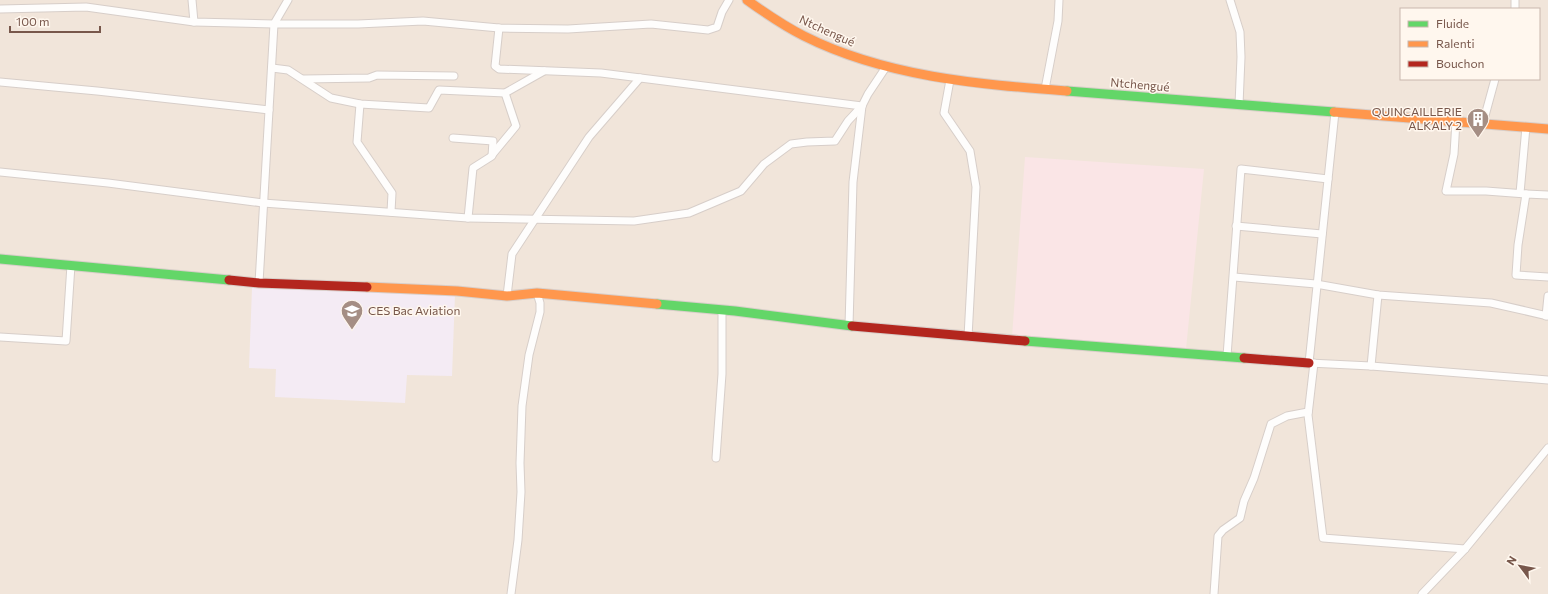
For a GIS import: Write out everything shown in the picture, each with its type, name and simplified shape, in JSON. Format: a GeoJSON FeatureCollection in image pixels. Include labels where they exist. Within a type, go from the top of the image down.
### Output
{"type":"FeatureCollection","features":[{"type":"Feature","properties":{"kind":"street"},"geometry":{"type":"LineString","coordinates":[[192,0],[194,22]]}},
{"type":"Feature","properties":{"kind":"street"},"geometry":{"type":"LineString","coordinates":[[259,283],[274,24],[288,0]]}},
{"type":"Feature","properties":{"kind":"street"},"geometry":{"type":"LineString","coordinates":[[0,9],[86,7],[194,22],[358,24],[423,21],[499,28],[568,29],[651,24],[708,30],[717,27],[722,12],[729,0]]}},
{"type":"Feature","properties":{"kind":"street","name":"Ntchengué"},"geometry":{"type":"LineString","coordinates":[[747,0],[776,20],[809,38],[841,52],[886,67],[950,80],[1239,105],[1548,129]]}},
{"type":"Feature","properties":{"kind":"street"},"geometry":{"type":"LineString","coordinates":[[1045,89],[1058,21],[1059,0]]}},
{"type":"Feature","properties":{"kind":"street"},"geometry":{"type":"LineString","coordinates":[[1230,0],[1240,32],[1241,56],[1239,105]]}},
{"type":"Feature","properties":{"kind":"street"},"geometry":{"type":"LineString","coordinates":[[499,28],[495,66],[499,69],[601,73],[862,106]]}},
{"type":"Feature","properties":{"kind":"street"},"geometry":{"type":"LineString","coordinates":[[0,172],[108,183],[263,203],[468,218],[535,218],[634,221],[689,213],[741,191],[764,164],[791,144],[836,141],[848,121],[862,106],[886,67]]}},
{"type":"Feature","properties":{"kind":"street"},"geometry":{"type":"LineString","coordinates":[[272,68],[288,70],[331,98],[360,104],[429,108],[439,90],[505,92],[544,71]]}},
{"type":"Feature","properties":{"kind":"street"},"geometry":{"type":"LineString","coordinates":[[304,80],[369,78],[378,75],[454,76]]}},
{"type":"Feature","properties":{"kind":"street"},"geometry":{"type":"LineString","coordinates":[[507,296],[512,254],[589,137],[640,78]]}},
{"type":"Feature","properties":{"kind":"street"},"geometry":{"type":"LineString","coordinates":[[950,80],[944,113],[970,151],[976,187],[968,337]]}},
{"type":"Feature","properties":{"kind":"street"},"geometry":{"type":"LineString","coordinates":[[1483,123],[1495,80]]}},
{"type":"Feature","properties":{"kind":"street"},"geometry":{"type":"LineString","coordinates":[[0,82],[269,110]]}},
{"type":"Feature","properties":{"kind":"street"},"geometry":{"type":"LineString","coordinates":[[468,218],[473,168],[492,156],[516,126],[505,92]]}},
{"type":"Feature","properties":{"kind":"street"},"geometry":{"type":"LineString","coordinates":[[360,104],[356,142],[392,193],[391,212]]}},
{"type":"Feature","properties":{"kind":"street"},"geometry":{"type":"LineString","coordinates":[[849,326],[853,182],[862,106]]}},
{"type":"Feature","properties":{"kind":"street"},"geometry":{"type":"LineString","coordinates":[[1335,112],[1316,284],[1308,412],[1323,538],[1465,549]]}},
{"type":"Feature","properties":{"kind":"street"},"geometry":{"type":"LineString","coordinates":[[1456,121],[1454,154],[1446,191],[1486,191],[1548,195]]}},
{"type":"Feature","properties":{"kind":"street"},"geometry":{"type":"LineString","coordinates":[[1526,127],[1523,194],[1516,275],[1548,277]]}},
{"type":"Feature","properties":{"kind":"street"},"geometry":{"type":"LineString","coordinates":[[453,138],[493,141],[492,156]]}},
{"type":"Feature","properties":{"kind":"street"},"geometry":{"type":"LineString","coordinates":[[1227,356],[1241,169],[1328,179]]}},
{"type":"Feature","properties":{"kind":"street"},"geometry":{"type":"LineString","coordinates":[[1236,226],[1322,234]]}},
{"type":"Feature","properties":{"kind":"street"},"geometry":{"type":"LineString","coordinates":[[0,259],[259,283],[457,291],[507,296],[537,294],[578,296],[722,310],[849,326],[968,337],[1548,380]]}},
{"type":"Feature","properties":{"kind":"street"},"geometry":{"type":"LineString","coordinates":[[0,337],[66,341],[71,265]]}},
{"type":"Feature","properties":{"kind":"street"},"geometry":{"type":"LineString","coordinates":[[1234,277],[1316,284],[1378,295],[1491,303],[1547,316],[1548,296]]}},
{"type":"Feature","properties":{"kind":"street"},"geometry":{"type":"LineString","coordinates":[[511,594],[518,540],[521,492],[520,464],[523,400],[529,355],[540,312],[540,303],[537,294]]}},
{"type":"Feature","properties":{"kind":"street"},"geometry":{"type":"LineString","coordinates":[[1371,366],[1378,295]]}},
{"type":"Feature","properties":{"kind":"street"},"geometry":{"type":"LineString","coordinates":[[716,458],[722,374],[722,310]]}},
{"type":"Feature","properties":{"kind":"street"},"geometry":{"type":"LineString","coordinates":[[1214,594],[1218,536],[1223,530],[1240,518],[1244,501],[1254,478],[1271,424],[1287,416],[1308,412]]}},
{"type":"Feature","properties":{"kind":"street"},"geometry":{"type":"LineString","coordinates":[[1422,594],[1465,549],[1548,448]]}},
{"type":"Feature","properties":{"kind":"shaded area"},"geometry":{"type":"Polygon","coordinates":[[[0,0],[1548,0],[1548,594],[0,594],[0,0]]]}},
{"type":"Feature","properties":{"kind":"shaded area"},"geometry":{"type":"Polygon","coordinates":[[[1025,157],[1204,169],[1186,349],[1012,337],[1025,157]]]}},
{"type":"Feature","properties":{"kind":"shaded area","name":"CES Bac Aviation"},"geometry":{"type":"Polygon","coordinates":[[[252,288],[455,294],[452,376],[407,375],[405,403],[275,397],[276,369],[249,368],[252,288]]]}},
{"type":"Feature","properties":{"kind":"traffic: fast"},"geometry":{"type":"LineString","coordinates":[[1067,91],[1334,112]]}},
{"type":"Feature","properties":{"kind":"traffic: fast"},"geometry":{"type":"LineString","coordinates":[[0,259],[229,280]]}},
{"type":"Feature","properties":{"kind":"traffic: fast"},"geometry":{"type":"LineString","coordinates":[[657,304],[735,311],[852,326]]}},
{"type":"Feature","properties":{"kind":"traffic: fast"},"geometry":{"type":"LineString","coordinates":[[1025,341],[1244,358]]}},
{"type":"Feature","properties":{"kind":"traffic: slow"},"geometry":{"type":"LineString","coordinates":[[747,0],[789,28],[804,36],[835,50],[867,61],[900,70],[932,76],[999,85],[1067,91]]}},
{"type":"Feature","properties":{"kind":"traffic: slow"},"geometry":{"type":"LineString","coordinates":[[1334,112],[1548,129]]}},
{"type":"Feature","properties":{"kind":"traffic: slow"},"geometry":{"type":"LineString","coordinates":[[367,287],[457,291],[507,296],[537,293],[657,304]]}},
{"type":"Feature","properties":{"kind":"traffic: jam"},"geometry":{"type":"LineString","coordinates":[[229,280],[259,283],[367,287]]}},
{"type":"Feature","properties":{"kind":"traffic: jam"},"geometry":{"type":"LineString","coordinates":[[852,326],[1025,341]]}},
{"type":"Feature","properties":{"kind":"traffic: jam"},"geometry":{"type":"LineString","coordinates":[[1244,358],[1309,363]]}},
{"type":"Feature","properties":{"kind":"place","name":"QUINCAILLERIE ALKALY 2"},"geometry":{"type":"Point","coordinates":[1478,138]}},
{"type":"Feature","properties":{"kind":"place","name":"CES Bac Aviation"},"geometry":{"type":"Point","coordinates":[352,330]}}]}
